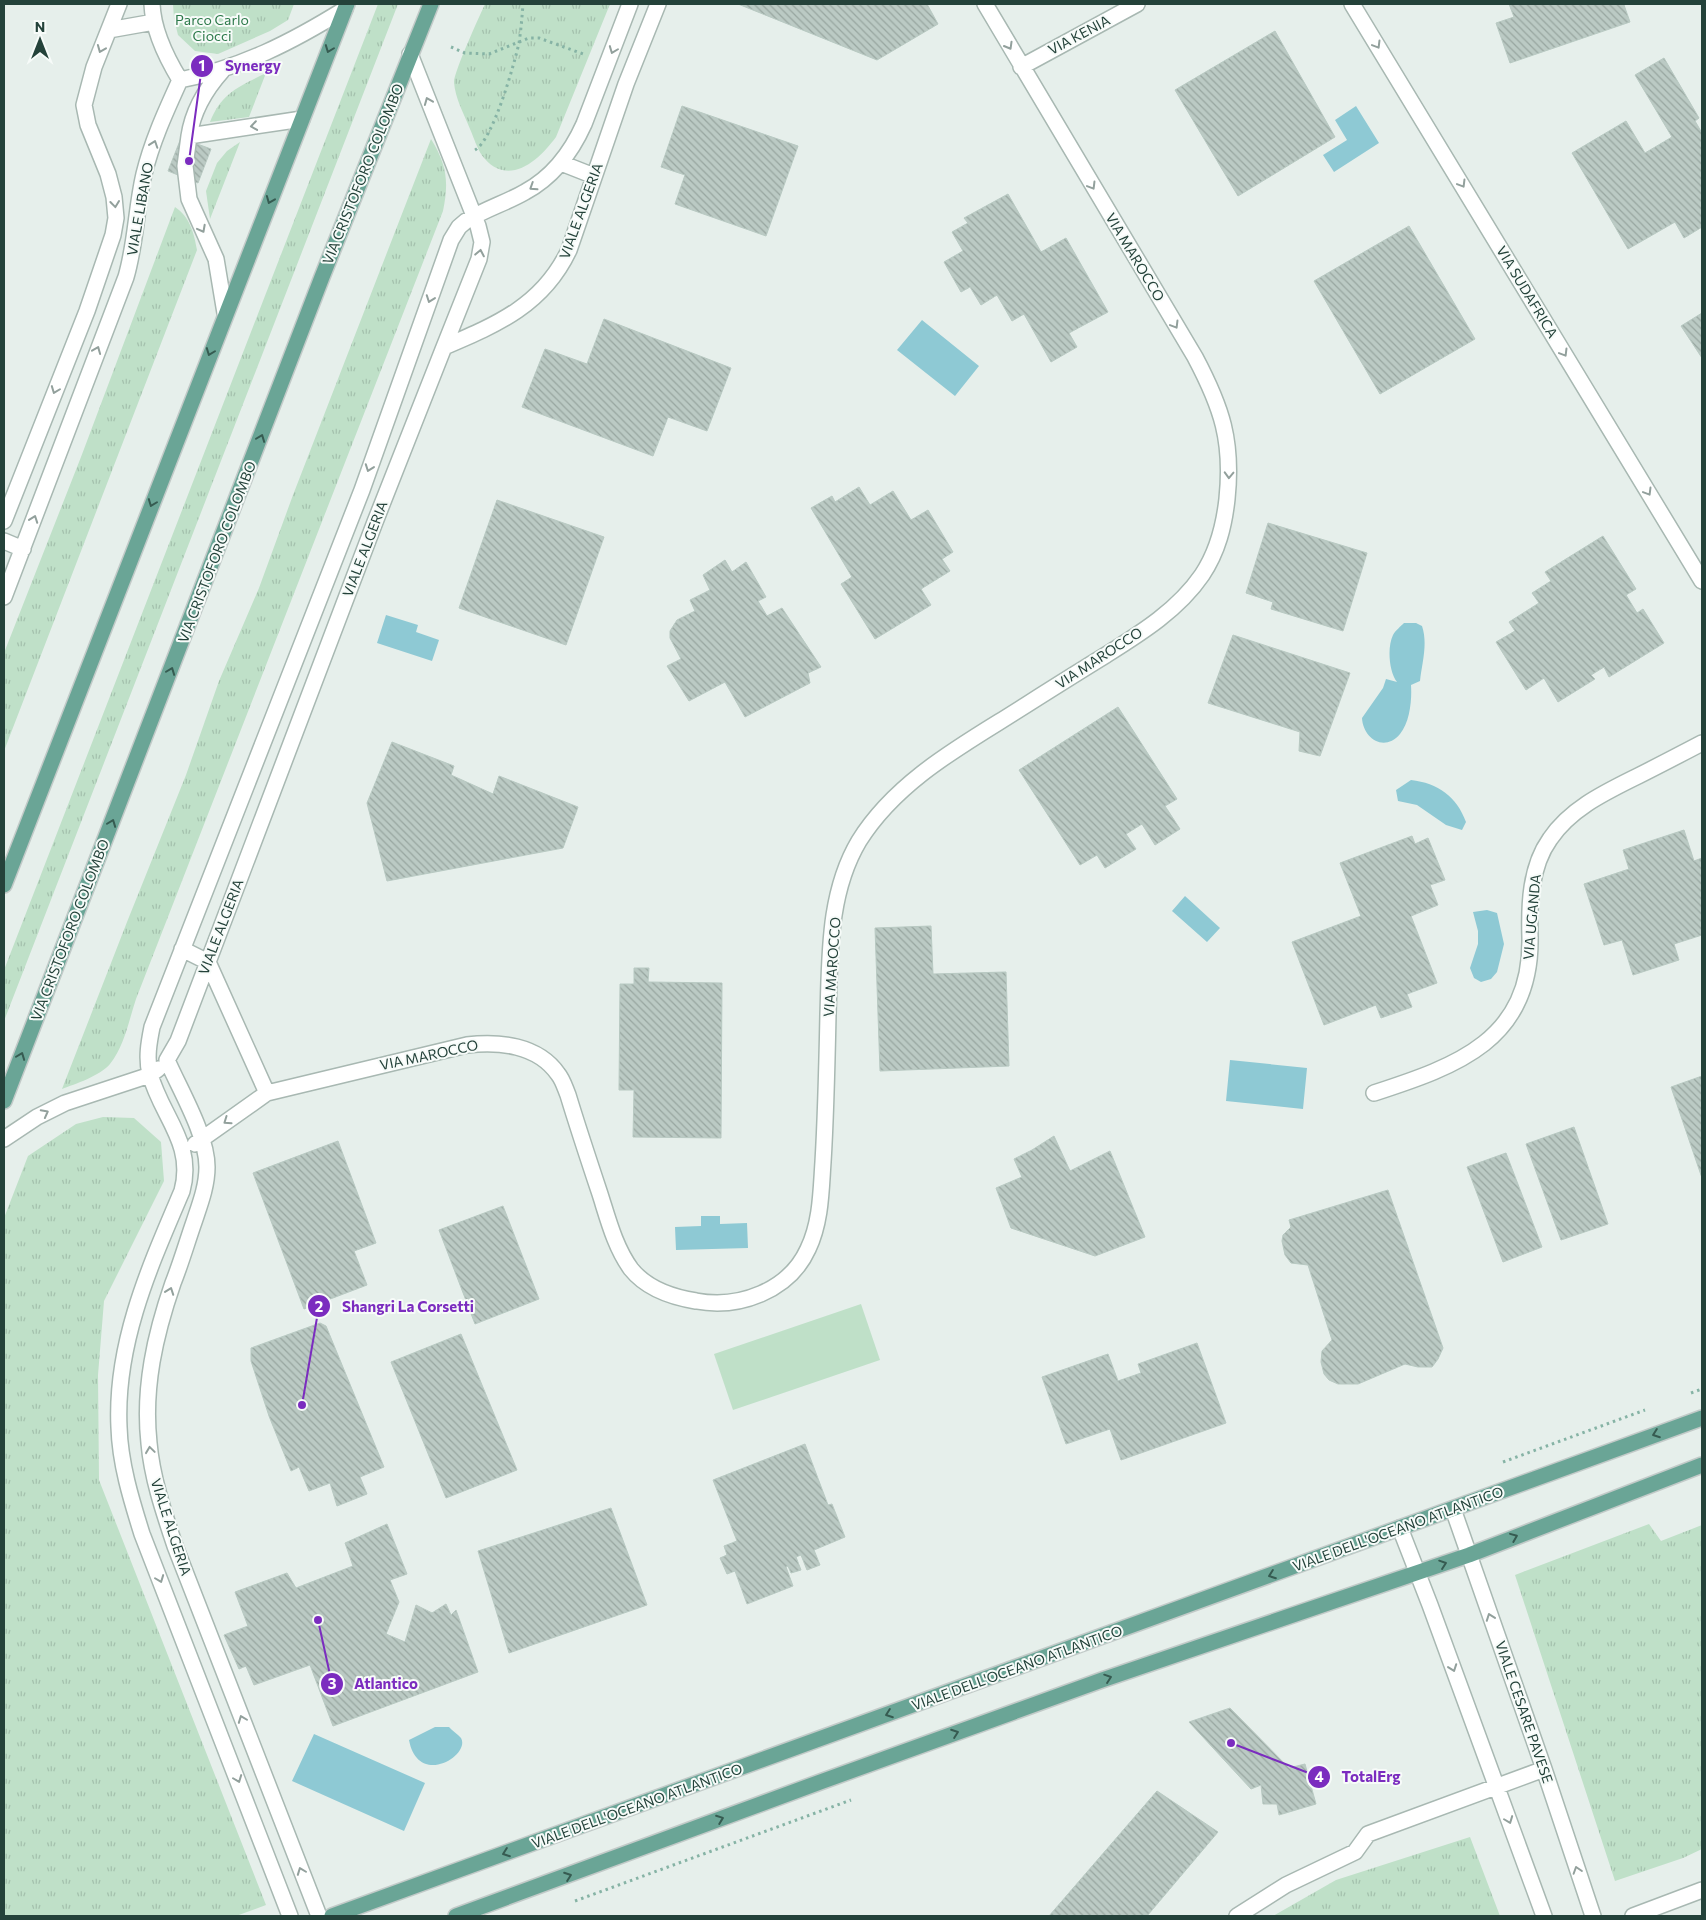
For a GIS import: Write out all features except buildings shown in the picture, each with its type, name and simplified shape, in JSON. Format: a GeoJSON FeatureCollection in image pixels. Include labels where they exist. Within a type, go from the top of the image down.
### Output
{"type":"FeatureCollection","features":[{"type":"Feature","properties":{"kind":"main road","name":"VIA CRISTOFORO COLOMBO"},"geometry":{"type":"LineString","coordinates":[[4,1101],[322,277],[431,4]]}},
{"type":"Feature","properties":{"kind":"main road"},"geometry":{"type":"LineString","coordinates":[[4,885],[346,6]]}},
{"type":"Feature","properties":{"kind":"main road","name":"VIALE DELL'OCEANO ATLANTICO"},"geometry":{"type":"LineString","coordinates":[[332,1916],[1702,1418]]}},
{"type":"Feature","properties":{"kind":"main road"},"geometry":{"type":"LineString","coordinates":[[456,1916],[1102,1680],[1469,1555],[1702,1465]]}},
{"type":"Feature","properties":{"kind":"street","name":"VIALE LIBANO"},"geometry":{"type":"LineString","coordinates":[[4,521],[102,270],[115,226],[116,208],[111,184],[88,125],[84,105],[92,75],[119,4]]}},
{"type":"Feature","properties":{"kind":"street"},"geometry":{"type":"LineString","coordinates":[[152,4],[154,22],[166,55],[180,80],[222,70],[284,44],[307,32],[346,6]]}},
{"type":"Feature","properties":{"kind":"street","name":"VIALE ALGERIA"},"geometry":{"type":"LineString","coordinates":[[290,1916],[142,1534],[131,1497],[120,1445],[118,1398],[121,1368],[132,1321],[144,1284],[184,1184],[186,1165],[184,1153],[150,1075],[148,1050],[152,1027],[352,513],[452,240],[459,227],[474,216],[539,184],[561,163],[576,142],[584,124],[630,4]]}},
{"type":"Feature","properties":{"kind":"street","name":"VIALE ALGERIA"},"geometry":{"type":"LineString","coordinates":[[319,1916],[193,1592],[163,1510],[151,1459],[147,1416],[149,1383],[156,1340],[206,1183],[207,1166],[202,1138],[167,1060],[178,1041],[374,522],[444,348],[481,332],[514,313],[538,295],[548,284],[570,250],[594,176],[658,4]]}},
{"type":"Feature","properties":{"kind":"street","name":"VIA MAROCCO"},"geometry":{"type":"LineString","coordinates":[[267,1093],[467,1045],[495,1043],[520,1048],[548,1061],[560,1076],[616,1241],[632,1270],[649,1285],[664,1293],[696,1301],[715,1304],[741,1301],[766,1292],[778,1285],[804,1258],[814,1236],[820,1198],[825,1128],[832,934],[840,886],[860,839],[889,803],[932,765],[1131,639],[1170,610],[1205,570],[1222,535],[1225,518],[1229,452],[1222,416],[1211,389],[1195,357],[985,4]]}},
{"type":"Feature","properties":{"kind":"street","name":"VIA KENIA"},"geometry":{"type":"LineString","coordinates":[[1021,67],[1137,4]]}},
{"type":"Feature","properties":{"kind":"street","name":"VIA SUDAFRICA"},"geometry":{"type":"LineString","coordinates":[[1352,4],[1702,581]]}},
{"type":"Feature","properties":{"kind":"street"},"geometry":{"type":"LineString","coordinates":[[109,30],[154,22]]}},
{"type":"Feature","properties":{"kind":"street"},"geometry":{"type":"LineString","coordinates":[[410,54],[474,216],[482,242],[479,259],[444,348]]}},
{"type":"Feature","properties":{"kind":"street"},"geometry":{"type":"LineString","coordinates":[[222,70],[202,96],[195,111],[188,136],[185,166],[189,199],[216,259],[225,313]]}},
{"type":"Feature","properties":{"kind":"street","name":"VIALE LIBANO"},"geometry":{"type":"LineString","coordinates":[[4,597],[126,277],[133,251],[146,167],[162,121],[180,80]]}},
{"type":"Feature","properties":{"kind":"street"},"geometry":{"type":"LineString","coordinates":[[188,136],[302,119]]}},
{"type":"Feature","properties":{"kind":"street"},"geometry":{"type":"LineString","coordinates":[[561,163],[594,176]]}},
{"type":"Feature","properties":{"kind":"street"},"geometry":{"type":"LineString","coordinates":[[67,360],[90,369]]}},
{"type":"Feature","properties":{"kind":"street"},"geometry":{"type":"LineString","coordinates":[[382,434],[406,442]]}},
{"type":"Feature","properties":{"kind":"street"},"geometry":{"type":"LineString","coordinates":[[352,513],[374,522]]}},
{"type":"Feature","properties":{"kind":"street"},"geometry":{"type":"LineString","coordinates":[[4,541],[23,549]]}},
{"type":"Feature","properties":{"kind":"street","name":"VIA UGANDA"},"geometry":{"type":"LineString","coordinates":[[1374,1094],[1450,1066],[1480,1047],[1503,1026],[1512,1015],[1524,988],[1529,959],[1532,892],[1538,862],[1549,840],[1565,821],[1586,804],[1702,743]]}},
{"type":"Feature","properties":{"kind":"street"},"geometry":{"type":"LineString","coordinates":[[182,949],[208,962],[267,1093],[202,1138],[184,1153]]}},
{"type":"Feature","properties":{"kind":"street"},"geometry":{"type":"LineString","coordinates":[[4,1139],[37,1117],[65,1103],[150,1075],[167,1060]]}},
{"type":"Feature","properties":{"kind":"street","name":"VIALE CESARE PAVESE"},"geometry":{"type":"LineString","coordinates":[[1453,1509],[1593,1916]]}},
{"type":"Feature","properties":{"kind":"street"},"geometry":{"type":"LineString","coordinates":[[1400,1528],[1544,1916]]}},
{"type":"Feature","properties":{"kind":"street"},"geometry":{"type":"LineString","coordinates":[[169,1601],[193,1592]]}},
{"type":"Feature","properties":{"kind":"street"},"geometry":{"type":"LineString","coordinates":[[1237,1916],[1286,1885],[1355,1852],[1368,1834],[1544,1769]]}},
{"type":"Feature","properties":{"kind":"street"},"geometry":{"type":"LineString","coordinates":[[1633,1916],[1702,1890]]}},
{"type":"Feature","properties":{"kind":"path"},"geometry":{"type":"LineString","coordinates":[[475,150],[479,148],[486,137],[503,100],[519,42],[523,4]]}},
{"type":"Feature","properties":{"kind":"path"},"geometry":{"type":"LineString","coordinates":[[452,47],[465,53],[489,54],[529,38],[539,38],[592,57]]}},
{"type":"Feature","properties":{"kind":"green space","name":"Parco Carlo Ciocci"},"geometry":{"type":"Polygon","coordinates":[[[173,4],[294,4],[288,20],[270,31],[218,54],[195,51],[178,35],[173,4]]]}},
{"type":"Feature","properties":{"kind":"green space"},"geometry":{"type":"Polygon","coordinates":[[[378,4],[398,4],[4,1021],[4,970],[378,4]]]}},
{"type":"Feature","properties":{"kind":"green space"},"geometry":{"type":"Polygon","coordinates":[[[485,4],[610,4],[556,137],[542,154],[524,167],[514,170],[504,170],[495,167],[485,159],[476,145],[456,94],[455,76],[485,4]]]}},
{"type":"Feature","properties":{"kind":"green space"},"geometry":{"type":"Polygon","coordinates":[[[266,73],[249,117],[210,122],[214,112],[226,97],[266,73]]]}},
{"type":"Feature","properties":{"kind":"green space"},"geometry":{"type":"Polygon","coordinates":[[[431,139],[440,157],[445,174],[446,191],[443,211],[136,999],[123,1042],[115,1057],[106,1068],[87,1079],[62,1089],[186,775],[219,681],[259,588],[293,495],[431,139]]]}},
{"type":"Feature","properties":{"kind":"green space"},"geometry":{"type":"Polygon","coordinates":[[[240,142],[210,219],[206,191],[217,163],[227,151],[240,142]]]}},
{"type":"Feature","properties":{"kind":"green space"},"geometry":{"type":"Polygon","coordinates":[[[175,207],[188,221],[193,232],[197,250],[4,751],[4,653],[81,457],[175,207]]]}},
{"type":"Feature","properties":{"kind":"green space"},"geometry":{"type":"Polygon","coordinates":[[[103,1117],[134,1118],[161,1142],[164,1181],[104,1301],[98,1375],[99,1480],[266,1905],[236,1916],[4,1916],[4,1218],[28,1156],[76,1124],[103,1117]]]}},
{"type":"Feature","properties":{"kind":"green space"},"geometry":{"type":"Polygon","coordinates":[[[861,1304],[880,1360],[733,1410],[714,1354],[861,1304]]]}},
{"type":"Feature","properties":{"kind":"green space"},"geometry":{"type":"Polygon","coordinates":[[[1649,1524],[1661,1541],[1702,1525],[1702,1849],[1683,1858],[1615,1881],[1515,1575],[1649,1524]]]}},
{"type":"Feature","properties":{"kind":"green space"},"geometry":{"type":"Polygon","coordinates":[[[1470,1837],[1500,1916],[1273,1916],[1336,1880],[1470,1837]]]}},
{"type":"Feature","properties":{"kind":"water"},"geometry":{"type":"Polygon","coordinates":[[[1356,106],[1379,143],[1334,172],[1323,155],[1347,140],[1335,120],[1356,106]]]}},
{"type":"Feature","properties":{"kind":"water"},"geometry":{"type":"Polygon","coordinates":[[[922,320],[979,366],[955,396],[897,350],[922,320]]]}},
{"type":"Feature","properties":{"kind":"water"},"geometry":{"type":"Polygon","coordinates":[[[386,615],[418,625],[416,632],[439,640],[432,661],[377,643],[386,615]]]}},
{"type":"Feature","properties":{"kind":"water"},"geometry":{"type":"Polygon","coordinates":[[[1404,623],[1416,623],[1422,626],[1424,633],[1425,647],[1420,681],[1411,685],[1410,711],[1400,734],[1394,740],[1381,743],[1375,741],[1366,732],[1362,718],[1383,688],[1386,679],[1397,682],[1392,672],[1390,646],[1394,633],[1404,623]]]}},
{"type":"Feature","properties":{"kind":"water"},"geometry":{"type":"Polygon","coordinates":[[[1411,780],[1430,784],[1452,799],[1466,822],[1462,830],[1446,825],[1417,805],[1398,801],[1396,790],[1411,780]]]}},
{"type":"Feature","properties":{"kind":"water"},"geometry":{"type":"Polygon","coordinates":[[[1185,896],[1220,928],[1207,942],[1172,911],[1185,896]]]}},
{"type":"Feature","properties":{"kind":"water"},"geometry":{"type":"Polygon","coordinates":[[[1487,910],[1497,913],[1504,944],[1497,972],[1491,979],[1481,982],[1474,978],[1470,968],[1478,944],[1478,931],[1473,912],[1487,910]]]}},
{"type":"Feature","properties":{"kind":"water"},"geometry":{"type":"Polygon","coordinates":[[[1230,1060],[1307,1068],[1303,1109],[1226,1101],[1230,1060]]]}},
{"type":"Feature","properties":{"kind":"water"},"geometry":{"type":"Polygon","coordinates":[[[701,1216],[720,1216],[720,1224],[747,1223],[748,1248],[676,1250],[675,1227],[701,1226],[701,1216]]]}},
{"type":"Feature","properties":{"kind":"water"},"geometry":{"type":"Polygon","coordinates":[[[435,1727],[449,1727],[461,1738],[462,1745],[451,1759],[432,1765],[422,1762],[414,1754],[409,1740],[435,1727]]]}},
{"type":"Feature","properties":{"kind":"water"},"geometry":{"type":"Polygon","coordinates":[[[314,1734],[425,1783],[404,1831],[292,1781],[314,1734]]]}},
{"type":"Feature","properties":{"kind":"place","name":"Synergy"},"geometry":{"type":"Point","coordinates":[189,161]}},
{"type":"Feature","properties":{"kind":"place","name":"Shangri La Corsetti"},"geometry":{"type":"Point","coordinates":[302,1405]}},
{"type":"Feature","properties":{"kind":"place","name":"Atlantico"},"geometry":{"type":"Point","coordinates":[318,1620]}},
{"type":"Feature","properties":{"kind":"place","name":"TotalErg"},"geometry":{"type":"Point","coordinates":[1231,1743]}}]}
